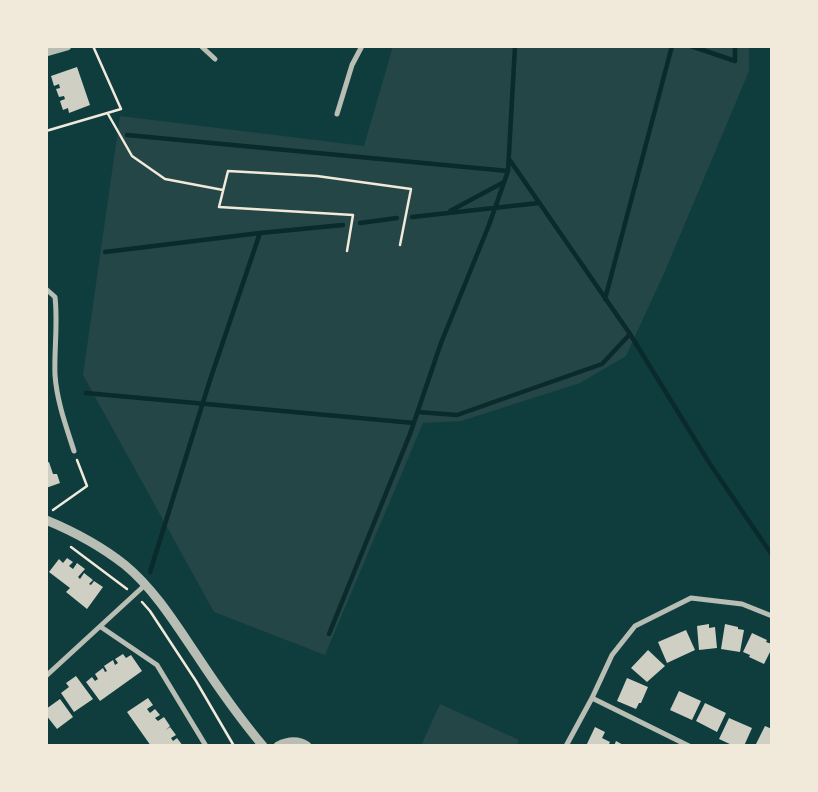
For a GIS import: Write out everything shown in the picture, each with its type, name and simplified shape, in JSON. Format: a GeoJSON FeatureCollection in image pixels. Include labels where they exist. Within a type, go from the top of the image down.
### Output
{"type":"FeatureCollection","features":[{"type":"Feature","properties":{"kind":"street"},"geometry":{"type":"LineString","coordinates":[[46,52],[67,46]]}},
{"type":"Feature","properties":{"kind":"street"},"geometry":{"type":"LineString","coordinates":[[201,46],[215,59]]}},
{"type":"Feature","properties":{"kind":"street"},"geometry":{"type":"LineString","coordinates":[[337,114],[352,65],[362,46]]}},
{"type":"Feature","properties":{"kind":"street"},"geometry":{"type":"LineString","coordinates":[[46,289],[55,297],[58,319],[55,374],[58,404],[74,452]]}},
{"type":"Feature","properties":{"kind":"street"},"geometry":{"type":"LineString","coordinates":[[46,520],[73,531],[99,546],[126,566],[145,585],[166,610],[235,712],[263,746]]}},
{"type":"Feature","properties":{"kind":"street"},"geometry":{"type":"LineString","coordinates":[[46,676],[145,585]]}},
{"type":"Feature","properties":{"kind":"street"},"geometry":{"type":"LineString","coordinates":[[566,746],[592,698],[612,655],[635,626],[691,598],[742,604],[772,616]]}},
{"type":"Feature","properties":{"kind":"street"},"geometry":{"type":"LineString","coordinates":[[101,626],[156,666],[206,746]]}},
{"type":"Feature","properties":{"kind":"street"},"geometry":{"type":"LineString","coordinates":[[592,698],[689,746]]}},
{"type":"Feature","properties":{"kind":"street"},"geometry":{"type":"LineString","coordinates":[[278,746],[294,741],[307,746]]}},
{"type":"Feature","properties":{"kind":"path"},"geometry":{"type":"LineString","coordinates":[[46,131],[121,109],[93,46]]}},
{"type":"Feature","properties":{"kind":"path"},"geometry":{"type":"LineString","coordinates":[[108,114],[132,156],[165,179],[223,190]]}},
{"type":"Feature","properties":{"kind":"path"},"geometry":{"type":"LineString","coordinates":[[347,252],[353,215],[219,206],[228,171],[317,176],[411,189],[400,245]]}},
{"type":"Feature","properties":{"kind":"path"},"geometry":{"type":"LineString","coordinates":[[46,515],[87,486],[74,452]]}},
{"type":"Feature","properties":{"kind":"path"},"geometry":{"type":"LineString","coordinates":[[69,545],[134,594],[150,611],[196,682],[234,746]]}},
{"type":"Feature","properties":{"kind":"shaded area"},"geometry":{"type":"Polygon","coordinates":[[[393,46],[749,46],[749,71],[665,271],[626,356],[580,383],[461,421],[423,423],[325,655],[214,612],[83,375],[120,116],[364,146],[393,46]]]}},
{"type":"Feature","properties":{"kind":"shaded area"},"geometry":{"type":"Polygon","coordinates":[[[440,704],[519,740],[516,746],[421,746],[440,704]]]}},
{"type":"Feature","properties":{"kind":"building"},"geometry":{"type":"Polygon","coordinates":[[[77,67],[90,105],[69,113],[68,108],[63,110],[60,101],[65,99],[64,96],[59,97],[56,89],[60,88],[59,84],[54,86],[51,76],[77,67]]]}},
{"type":"Feature","properties":{"kind":"building"},"geometry":{"type":"Polygon","coordinates":[[[49,462],[53,474],[57,474],[60,483],[46,488],[46,463],[49,462]]]}},
{"type":"Feature","properties":{"kind":"building"},"geometry":{"type":"Polygon","coordinates":[[[67,558],[73,562],[69,566],[73,569],[77,563],[85,569],[78,577],[80,579],[84,573],[93,580],[89,584],[91,585],[94,581],[103,587],[87,609],[66,592],[70,588],[49,572],[59,559],[63,563],[67,558]]]}},
{"type":"Feature","properties":{"kind":"building"},"geometry":{"type":"Polygon","coordinates":[[[709,624],[709,628],[715,627],[717,648],[699,650],[697,626],[709,624]]]}},
{"type":"Feature","properties":{"kind":"building"},"geometry":{"type":"Polygon","coordinates":[[[725,624],[744,630],[740,652],[721,649],[725,624]]]}},
{"type":"Feature","properties":{"kind":"building"},"geometry":{"type":"Polygon","coordinates":[[[686,630],[695,650],[667,663],[658,642],[686,630]]]}},
{"type":"Feature","properties":{"kind":"building"},"geometry":{"type":"Polygon","coordinates":[[[752,633],[772,644],[764,664],[743,652],[752,633]]]}},
{"type":"Feature","properties":{"kind":"building"},"geometry":{"type":"Polygon","coordinates":[[[648,650],[665,666],[647,682],[631,668],[648,650]]]}},
{"type":"Feature","properties":{"kind":"building"},"geometry":{"type":"Polygon","coordinates":[[[123,654],[126,658],[131,655],[142,671],[100,701],[86,682],[92,677],[95,681],[98,679],[95,674],[103,668],[105,672],[107,671],[104,666],[113,660],[115,665],[118,663],[115,659],[123,654]]]}},
{"type":"Feature","properties":{"kind":"building"},"geometry":{"type":"Polygon","coordinates":[[[76,676],[93,699],[74,712],[61,693],[69,687],[66,683],[76,676]]]}},
{"type":"Feature","properties":{"kind":"building"},"geometry":{"type":"Polygon","coordinates":[[[627,678],[648,687],[641,703],[639,703],[636,709],[617,701],[627,678]]]}},
{"type":"Feature","properties":{"kind":"building"},"geometry":{"type":"Polygon","coordinates":[[[679,691],[701,701],[692,720],[670,710],[679,691]]]}},
{"type":"Feature","properties":{"kind":"building"},"geometry":{"type":"Polygon","coordinates":[[[148,698],[153,705],[147,709],[150,713],[155,709],[160,715],[155,718],[158,721],[164,717],[170,726],[166,730],[170,727],[176,735],[171,738],[173,741],[177,738],[183,746],[151,746],[127,712],[148,698]]]}},
{"type":"Feature","properties":{"kind":"building"},"geometry":{"type":"Polygon","coordinates":[[[60,699],[73,717],[57,729],[46,715],[46,709],[60,699]]]}},
{"type":"Feature","properties":{"kind":"building"},"geometry":{"type":"Polygon","coordinates":[[[705,703],[726,713],[717,732],[696,721],[705,703]]]}},
{"type":"Feature","properties":{"kind":"building"},"geometry":{"type":"Polygon","coordinates":[[[729,718],[752,728],[744,746],[734,746],[719,739],[729,718]]]}},
{"type":"Feature","properties":{"kind":"building"},"geometry":{"type":"Polygon","coordinates":[[[765,726],[772,729],[772,746],[755,746],[765,726]]]}},
{"type":"Feature","properties":{"kind":"building"},"geometry":{"type":"Polygon","coordinates":[[[595,727],[605,732],[602,738],[610,742],[608,746],[586,746],[595,727]]]}},
{"type":"Feature","properties":{"kind":"building"},"geometry":{"type":"Polygon","coordinates":[[[616,741],[625,746],[614,746],[616,741]]]}},
{"type":"Feature","properties":{"kind":"waterway"},"geometry":{"type":"LineString","coordinates":[[329,634],[410,434],[441,343],[489,225],[508,171],[515,46]]}},
{"type":"Feature","properties":{"kind":"waterway"},"geometry":{"type":"LineString","coordinates":[[605,299],[672,46]]}},
{"type":"Feature","properties":{"kind":"waterway"},"geometry":{"type":"LineString","coordinates":[[691,46],[735,61],[735,46]]}},
{"type":"Feature","properties":{"kind":"waterway"},"geometry":{"type":"LineString","coordinates":[[127,135],[508,171]]}},
{"type":"Feature","properties":{"kind":"waterway"},"geometry":{"type":"LineString","coordinates":[[509,159],[630,334],[710,464],[772,555]]}},
{"type":"Feature","properties":{"kind":"waterway"},"geometry":{"type":"LineString","coordinates":[[450,211],[504,182]]}},
{"type":"Feature","properties":{"kind":"waterway"},"geometry":{"type":"LineString","coordinates":[[412,217],[539,203]]}},
{"type":"Feature","properties":{"kind":"waterway"},"geometry":{"type":"LineString","coordinates":[[360,223],[397,218]]}},
{"type":"Feature","properties":{"kind":"waterway"},"geometry":{"type":"LineString","coordinates":[[105,252],[343,225]]}},
{"type":"Feature","properties":{"kind":"waterway"},"geometry":{"type":"LineString","coordinates":[[150,572],[210,380],[260,233]]}},
{"type":"Feature","properties":{"kind":"waterway"},"geometry":{"type":"LineString","coordinates":[[418,412],[457,415],[602,364],[630,334]]}},
{"type":"Feature","properties":{"kind":"waterway"},"geometry":{"type":"LineString","coordinates":[[86,393],[414,423]]}}]}
